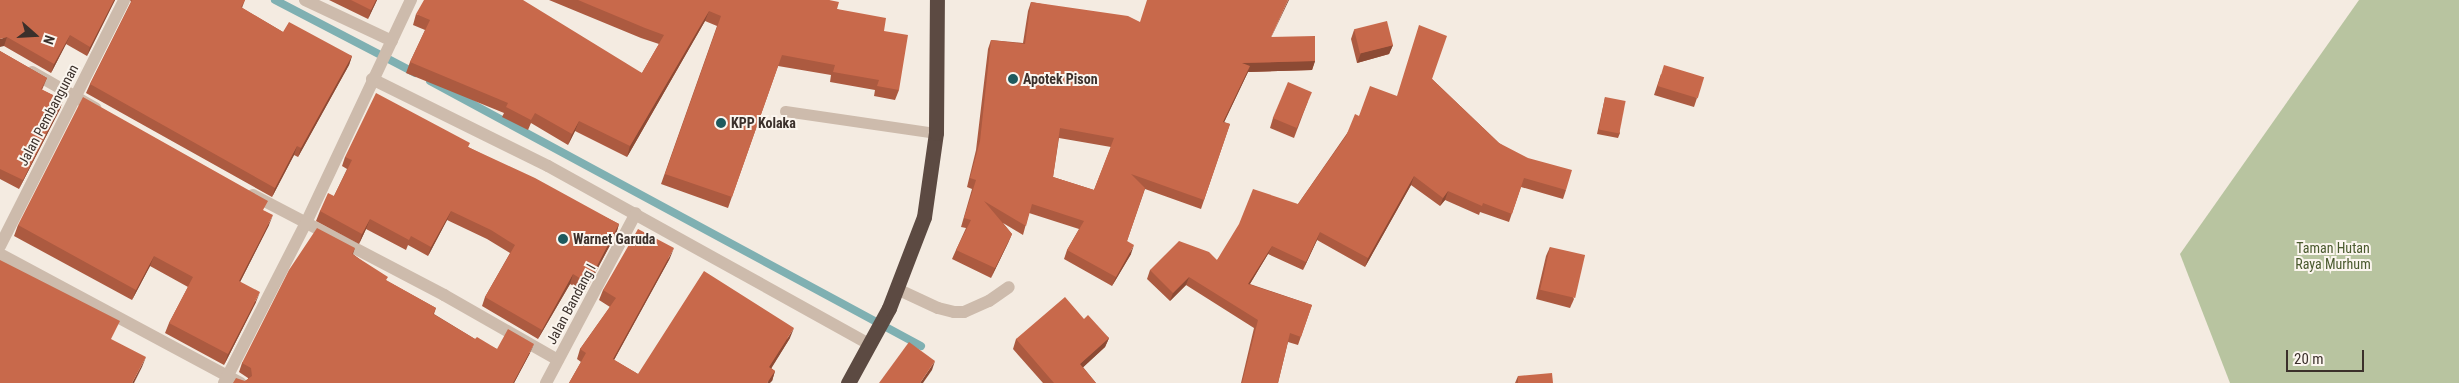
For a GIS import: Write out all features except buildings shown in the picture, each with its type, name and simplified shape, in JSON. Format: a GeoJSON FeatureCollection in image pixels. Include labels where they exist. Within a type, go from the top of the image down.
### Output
{"type":"FeatureCollection","features":[{"type":"Feature","properties":{"kind":"highway"},"geometry":{"type":"LineString","coordinates":[[848,383],[889,308],[924,217],[936,133],[937,0]]}},
{"type":"Feature","properties":{"kind":"street","name":"Jalan Pembangunan"},"geometry":{"type":"LineString","coordinates":[[0,246],[35,171],[124,0]]}},
{"type":"Feature","properties":{"kind":"street"},"geometry":{"type":"LineString","coordinates":[[306,0],[390,44]]}},
{"type":"Feature","properties":{"kind":"street"},"geometry":{"type":"LineString","coordinates":[[226,379],[306,225],[410,0]]}},
{"type":"Feature","properties":{"kind":"street"},"geometry":{"type":"LineString","coordinates":[[17,63],[108,115]]}},
{"type":"Feature","properties":{"kind":"street"},"geometry":{"type":"LineString","coordinates":[[375,74],[636,213],[872,342]]}},
{"type":"Feature","properties":{"kind":"street"},"geometry":{"type":"LineString","coordinates":[[240,189],[306,225],[444,295],[558,360]]}},
{"type":"Feature","properties":{"kind":"street","name":"Jalan Bandang I"},"geometry":{"type":"LineString","coordinates":[[546,383],[636,213]]}},
{"type":"Feature","properties":{"kind":"street"},"geometry":{"type":"LineString","coordinates":[[0,254],[226,379],[241,383]]}},
{"type":"Feature","properties":{"kind":"street"},"geometry":{"type":"LineString","coordinates":[[897,289],[938,308],[954,312],[964,312],[989,301],[1009,287]]}},
{"type":"Feature","properties":{"kind":"lane"},"geometry":{"type":"LineString","coordinates":[[785,111],[936,133]]}},
{"type":"Feature","properties":{"kind":"green space","name":"Taman Hutan Raya Murhum"},"geometry":{"type":"Polygon","coordinates":[[[2359,0],[2459,0],[2459,383],[2230,383],[2180,254],[2359,0]]]}},
{"type":"Feature","properties":{"kind":"waterway"},"geometry":{"type":"LineString","coordinates":[[275,0],[415,73]]}},
{"type":"Feature","properties":{"kind":"waterway"},"geometry":{"type":"LineString","coordinates":[[430,81],[921,346]]}},
{"type":"Feature","properties":{"kind":"place","name":"Apotek Pison"},"geometry":{"type":"Point","coordinates":[1013,79]}},
{"type":"Feature","properties":{"kind":"place","name":"KPP Kolaka"},"geometry":{"type":"Point","coordinates":[721,123]}},
{"type":"Feature","properties":{"kind":"place","name":"Warnet Garuda"},"geometry":{"type":"Point","coordinates":[563,239]}}]}
